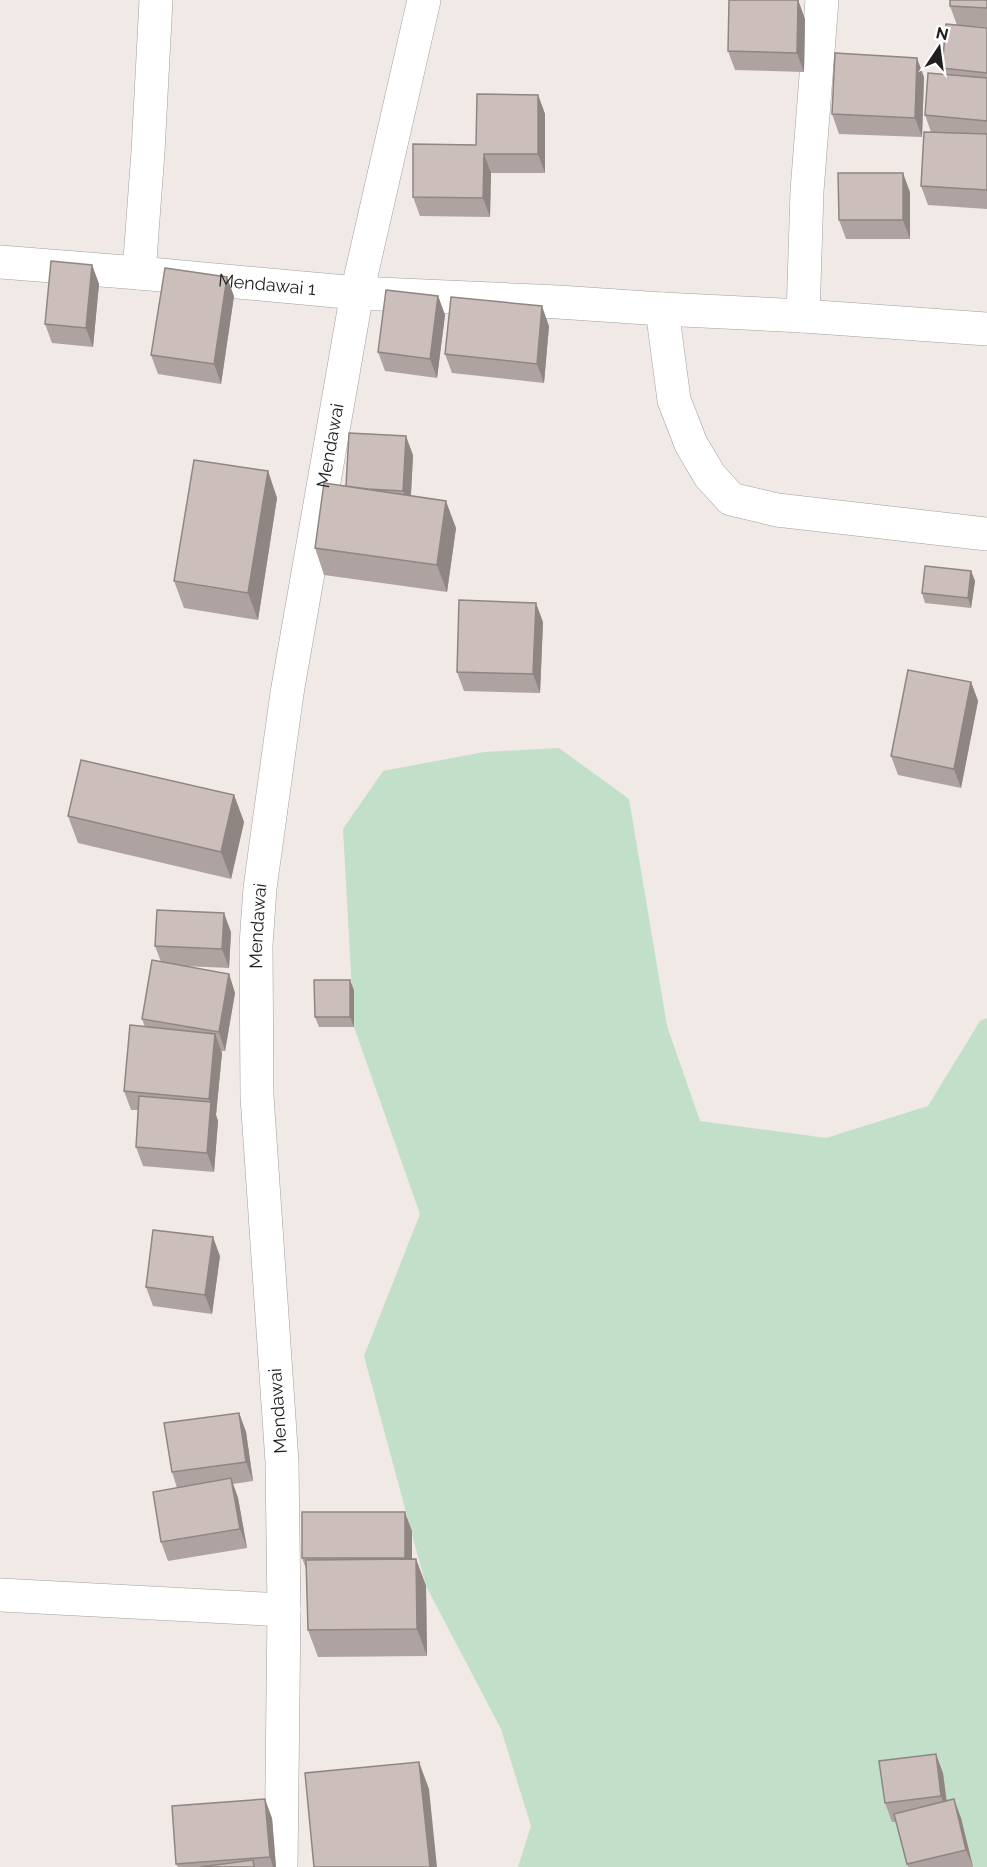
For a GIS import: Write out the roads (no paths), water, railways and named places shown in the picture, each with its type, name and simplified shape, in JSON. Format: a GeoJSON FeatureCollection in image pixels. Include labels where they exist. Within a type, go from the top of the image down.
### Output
{"type":"FeatureCollection","features":[{"type":"Feature","properties":{"kind":"street"},"geometry":{"type":"LineString","coordinates":[[139,273],[156,0]]}},
{"type":"Feature","properties":{"kind":"street","name":"Mendawai"},"geometry":{"type":"LineString","coordinates":[[281,1867],[284,1610],[282,1462],[257,1096],[256,945],[264,853],[286,693],[357,293],[424,0]]}},
{"type":"Feature","properties":{"kind":"street"},"geometry":{"type":"LineString","coordinates":[[803,316],[807,191],[822,0]]}},
{"type":"Feature","properties":{"kind":"street","name":"Mendawai 1"},"geometry":{"type":"LineString","coordinates":[[0,262],[357,293],[558,302],[987,329]]}},
{"type":"Feature","properties":{"kind":"street"},"geometry":{"type":"LineString","coordinates":[[662,309],[674,400],[691,444],[710,476],[731,499],[777,510],[987,534]]}},
{"type":"Feature","properties":{"kind":"street"},"geometry":{"type":"LineString","coordinates":[[0,1595],[284,1610]]}}]}
